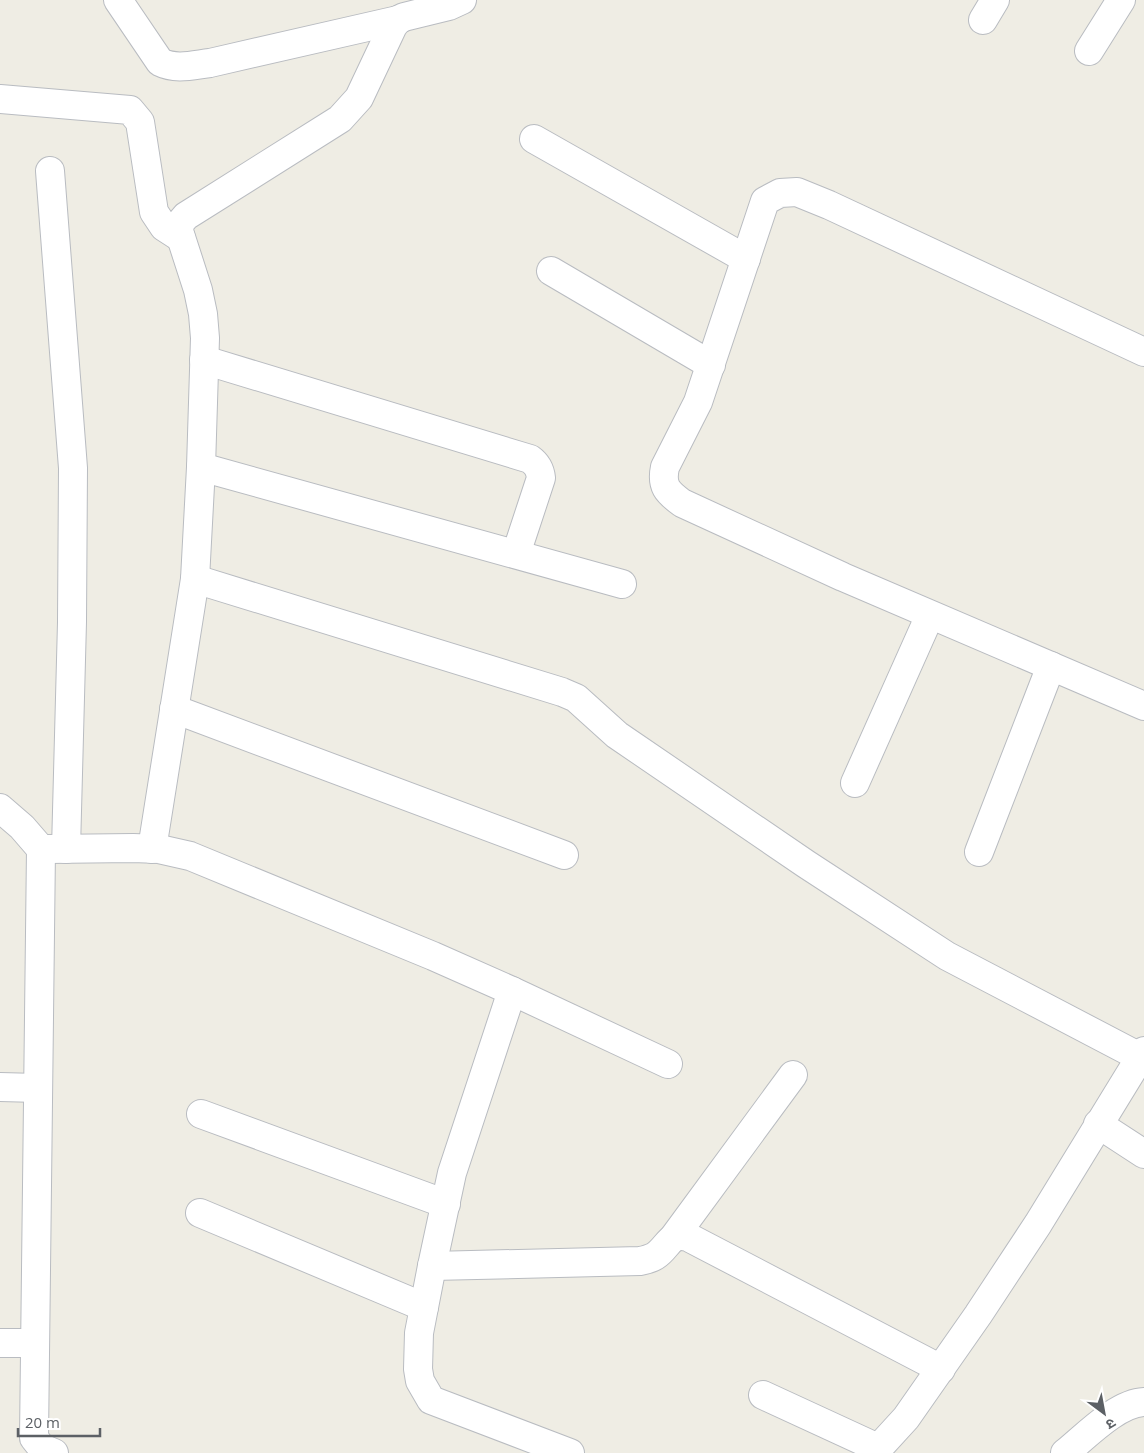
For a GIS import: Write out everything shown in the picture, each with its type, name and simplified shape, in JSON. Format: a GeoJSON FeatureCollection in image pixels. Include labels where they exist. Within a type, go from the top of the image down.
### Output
{"type":"FeatureCollection","features":[{"type":"Feature","properties":{"kind":"street"},"geometry":{"type":"LineString","coordinates":[[118,0],[160,62],[180,67],[210,63],[398,20],[449,6],[462,0]]}},
{"type":"Feature","properties":{"kind":"street"},"geometry":{"type":"LineString","coordinates":[[1089,51],[1121,0]]}},
{"type":"Feature","properties":{"kind":"street"},"geometry":{"type":"LineString","coordinates":[[152,849],[194,578],[201,467],[205,338],[198,290],[179,232],[180,223],[186,216],[340,119],[350,110],[359,98],[393,26],[398,20]]}},
{"type":"Feature","properties":{"kind":"street"},"geometry":{"type":"LineString","coordinates":[[0,99],[130,110],[140,122],[154,212],[164,227],[181,238]]}},
{"type":"Feature","properties":{"kind":"street"},"geometry":{"type":"LineString","coordinates":[[534,139],[746,259]]}},
{"type":"Feature","properties":{"kind":"street"},"geometry":{"type":"LineString","coordinates":[[48,1452],[34,1438],[38,1088],[72,622],[73,468],[50,171]]}},
{"type":"Feature","properties":{"kind":"street"},"geometry":{"type":"LineString","coordinates":[[1144,352],[829,205],[797,192],[780,192],[765,201],[698,402],[666,467],[663,478],[665,486],[671,495],[682,503],[843,577],[1144,706]]}},
{"type":"Feature","properties":{"kind":"street"},"geometry":{"type":"LineString","coordinates":[[551,271],[711,365]]}},
{"type":"Feature","properties":{"kind":"street"},"geometry":{"type":"LineString","coordinates":[[204,360],[530,459],[537,464],[541,471],[541,478],[516,554]]}},
{"type":"Feature","properties":{"kind":"street"},"geometry":{"type":"LineString","coordinates":[[201,467],[622,584]]}},
{"type":"Feature","properties":{"kind":"street"},"geometry":{"type":"LineString","coordinates":[[194,578],[562,692],[576,698],[617,735],[806,864],[948,956],[1142,1054],[1038,1224],[941,1369],[906,1418],[876,1450],[764,1395]]}},
{"type":"Feature","properties":{"kind":"street"},"geometry":{"type":"LineString","coordinates":[[854,783],[930,615]]}},
{"type":"Feature","properties":{"kind":"street"},"geometry":{"type":"LineString","coordinates":[[980,852],[1051,666]]}},
{"type":"Feature","properties":{"kind":"street"},"geometry":{"type":"LineString","coordinates":[[174,709],[564,855]]}},
{"type":"Feature","properties":{"kind":"street"},"geometry":{"type":"LineString","coordinates":[[0,808],[22,827],[54,849],[160,849],[190,856],[433,956],[668,1064]]}},
{"type":"Feature","properties":{"kind":"street"},"geometry":{"type":"LineString","coordinates":[[512,991],[452,1173],[424,1306],[418,1369],[420,1381],[431,1400],[570,1453]]}},
{"type":"Feature","properties":{"kind":"street"},"geometry":{"type":"LineString","coordinates":[[432,1266],[640,1261],[657,1255],[674,1237],[793,1075]]}},
{"type":"Feature","properties":{"kind":"street"},"geometry":{"type":"LineString","coordinates":[[0,1087],[38,1088]]}},
{"type":"Feature","properties":{"kind":"street"},"geometry":{"type":"LineString","coordinates":[[201,1114],[446,1204]]}},
{"type":"Feature","properties":{"kind":"street"},"geometry":{"type":"LineString","coordinates":[[1098,1124],[1144,1154]]}},
{"type":"Feature","properties":{"kind":"street"},"geometry":{"type":"LineString","coordinates":[[200,1213],[424,1306]]}},
{"type":"Feature","properties":{"kind":"street"},"geometry":{"type":"LineString","coordinates":[[674,1237],[680,1235],[688,1237],[941,1369]]}},
{"type":"Feature","properties":{"kind":"street"},"geometry":{"type":"LineString","coordinates":[[0,1343],[35,1343]]}},
{"type":"Feature","properties":{"kind":"street"},"geometry":{"type":"LineString","coordinates":[[1065,1453],[1108,1418],[1126,1407],[1144,1402]]}}]}
